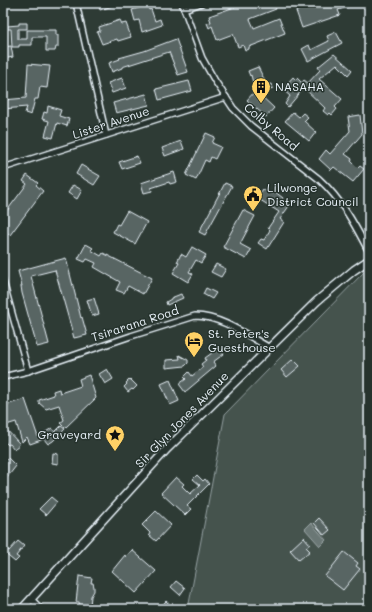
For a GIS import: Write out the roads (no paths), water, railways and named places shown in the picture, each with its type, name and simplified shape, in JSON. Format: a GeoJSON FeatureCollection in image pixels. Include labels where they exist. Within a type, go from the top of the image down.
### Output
{"type":"FeatureCollection","features":[{"type":"Feature","properties":{"kind":"main road","name":"Sir Glyn Jones Avenue"},"geometry":{"type":"LineString","coordinates":[[22,609],[167,449],[317,301],[354,270],[369,260]]}},
{"type":"Feature","properties":{"kind":"street"},"geometry":{"type":"LineString","coordinates":[[76,3],[106,135]]}},
{"type":"Feature","properties":{"kind":"street","name":"Colby Road"},"geometry":{"type":"LineString","coordinates":[[182,3],[202,58],[233,108],[251,126],[319,179],[328,188],[347,212],[369,252]]}},
{"type":"Feature","properties":{"kind":"street"},"geometry":{"type":"LineString","coordinates":[[184,9],[202,3]]}},
{"type":"Feature","properties":{"kind":"street","name":"Lister Avenue"},"geometry":{"type":"LineString","coordinates":[[3,168],[226,97]]}},
{"type":"Feature","properties":{"kind":"street"},"geometry":{"type":"LineString","coordinates":[[3,281],[28,371]]}},
{"type":"Feature","properties":{"kind":"street","name":"Tsirarana Road"},"geometry":{"type":"LineString","coordinates":[[3,377],[28,371],[195,316],[217,319],[270,348]]}},
{"type":"Feature","properties":{"kind":"street"},"geometry":{"type":"LineString","coordinates":[[31,599],[41,609]]}},
{"type":"Feature","properties":{"kind":"place","name":"NASAHA"},"geometry":{"type":"Point","coordinates":[261,104]}},
{"type":"Feature","properties":{"kind":"place","name":"Lilwonge District Council"},"geometry":{"type":"Point","coordinates":[253,212]}},
{"type":"Feature","properties":{"kind":"place","name":"St. Peter's Guesthouse"},"geometry":{"type":"Point","coordinates":[194,358]}},
{"type":"Feature","properties":{"kind":"place","name":"Graveyard"},"geometry":{"type":"Point","coordinates":[115,452]}}]}
